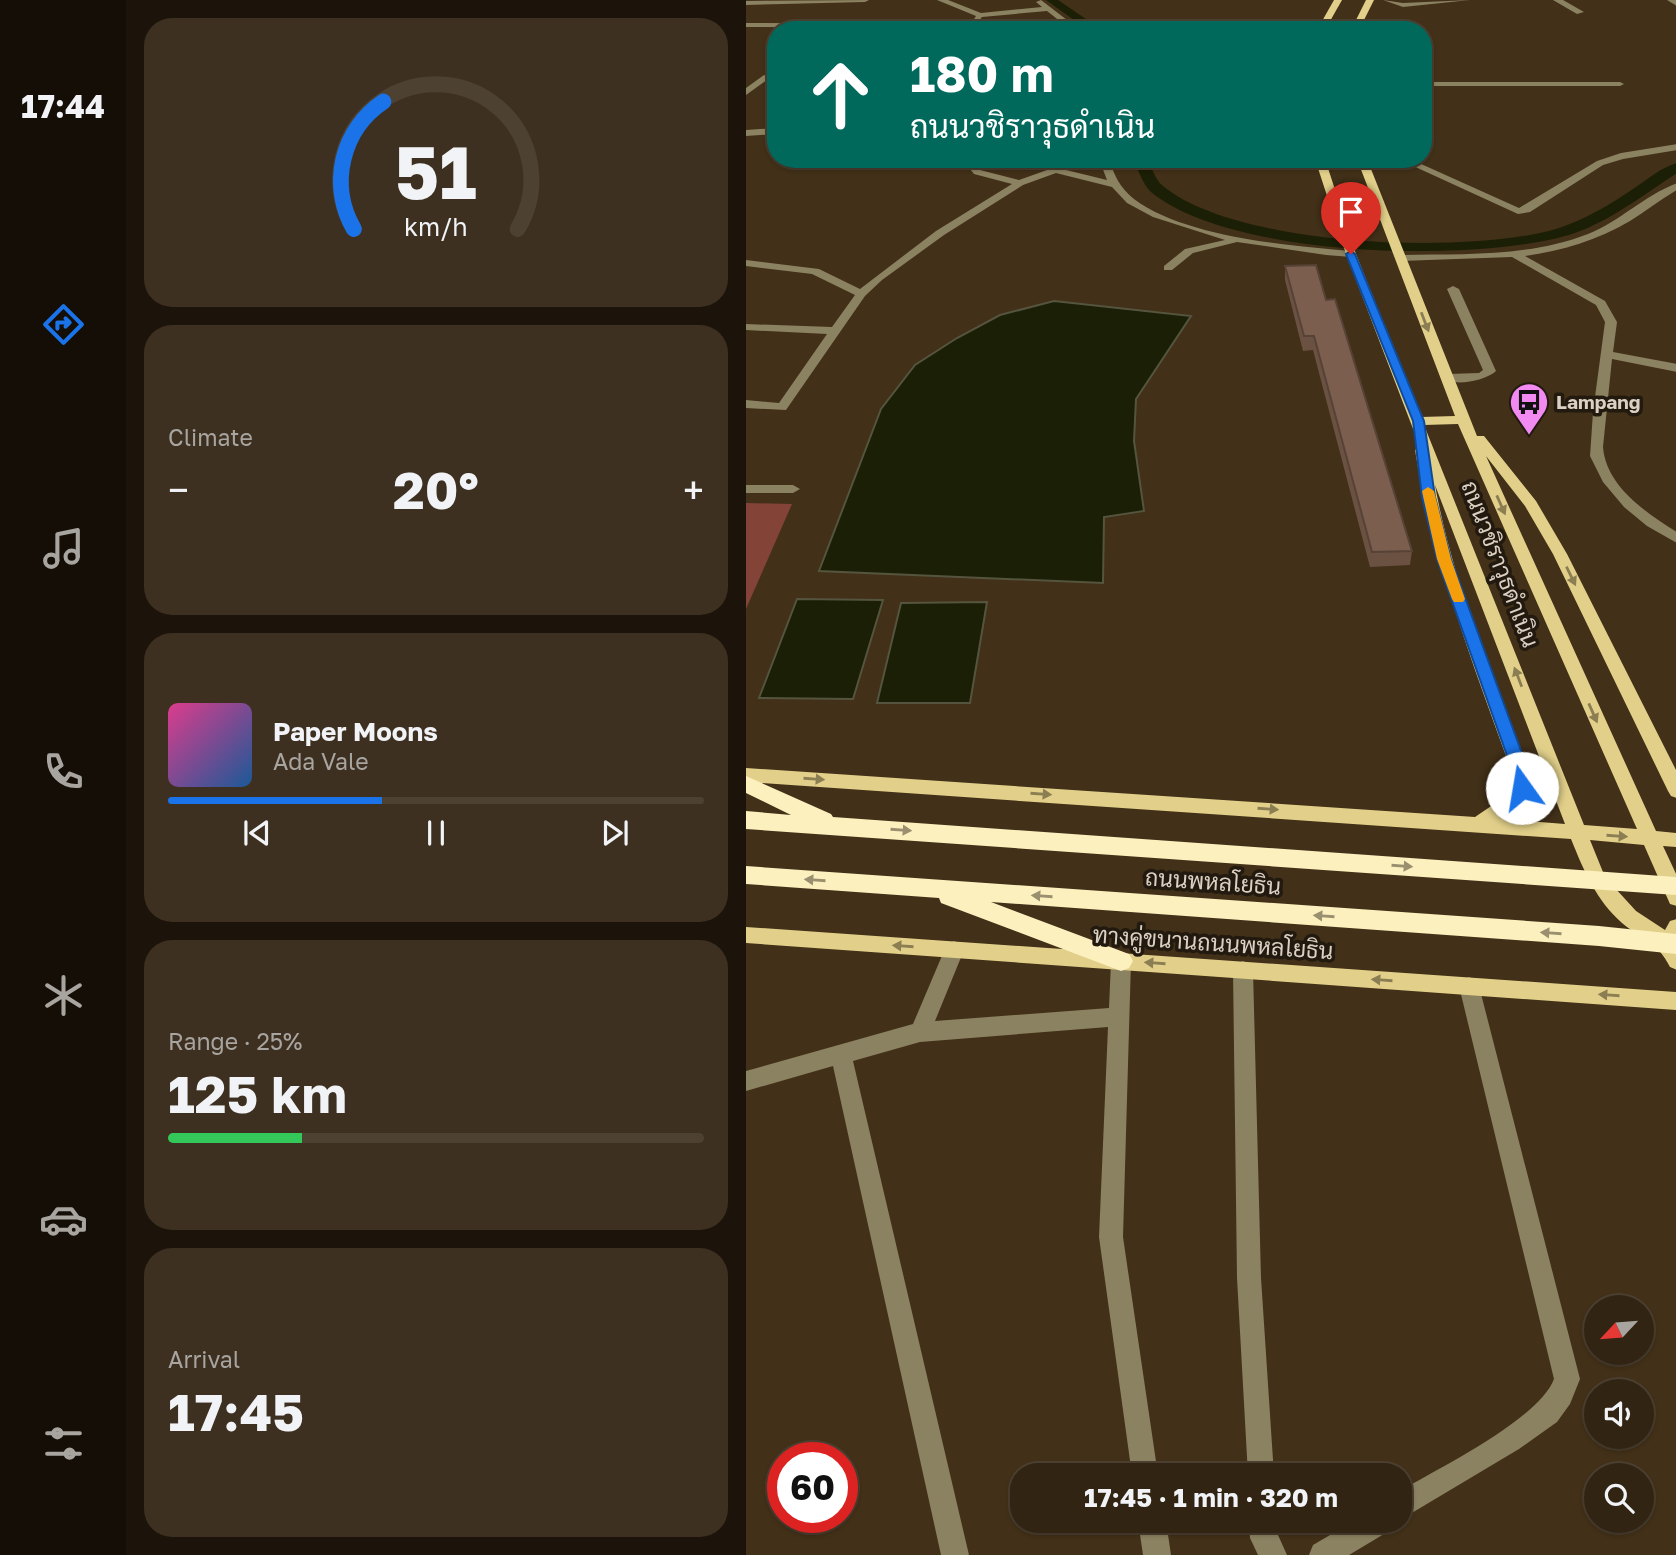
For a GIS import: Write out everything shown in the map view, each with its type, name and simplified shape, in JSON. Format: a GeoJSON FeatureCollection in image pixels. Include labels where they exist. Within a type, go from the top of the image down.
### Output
{"type":"FeatureCollection","features":[{"type":"Feature","properties":{"kind":"highway"},"geometry":{"type":"LineString","coordinates":[[746,783],[833,825]]}},
{"type":"Feature","properties":{"kind":"highway","name":"ถนนพหลโยธิน"},"geometry":{"type":"LineString","coordinates":[[746,820],[1597,881],[1675,890]]}},
{"type":"Feature","properties":{"kind":"highway","name":"ถนนพหลโยธิน"},"geometry":{"type":"LineString","coordinates":[[746,875],[1599,936],[1674,944]]}},
{"type":"Feature","properties":{"kind":"highway"},"geometry":{"type":"LineString","coordinates":[[927,888],[1121,961]]}},
{"type":"Feature","properties":{"kind":"main road"},"geometry":{"type":"LineString","coordinates":[[1326,21],[1338,0]]}},
{"type":"Feature","properties":{"kind":"main road"},"geometry":{"type":"LineString","coordinates":[[1360,21],[1370,0]]}},
{"type":"Feature","properties":{"kind":"main road","name":"ถนนวชิราวุธดำเนิน"},"geometry":{"type":"LineString","coordinates":[[1323,168],[1351,254],[1419,421],[1597,881],[1629,918],[1674,944]]}},
{"type":"Feature","properties":{"kind":"main road","name":"ถนนวชิราวุธดำเนิน"},"geometry":{"type":"LineString","coordinates":[[1366,168],[1463,420],[1649,838],[1675,890]]}},
{"type":"Feature","properties":{"kind":"main road"},"geometry":{"type":"LineString","coordinates":[[1477,824],[1508,807],[1522,788],[1523,778],[1444,559],[1429,497],[1419,421],[1463,420],[1531,504],[1560,554],[1676,791]]}},
{"type":"Feature","properties":{"kind":"main road"},"geometry":{"type":"LineString","coordinates":[[746,775],[1676,839]]}},
{"type":"Feature","properties":{"kind":"main road","name":"ทางคู่ขนานถนนพหลโยธิน"},"geometry":{"type":"LineString","coordinates":[[746,935],[1676,1002]]}},
{"type":"Feature","properties":{"kind":"street"},"geometry":{"type":"LineString","coordinates":[[746,3],[865,0]]}},
{"type":"Feature","properties":{"kind":"street"},"geometry":{"type":"LineString","coordinates":[[941,0],[980,15],[1048,9]]}},
{"type":"Feature","properties":{"kind":"street"},"geometry":{"type":"LineString","coordinates":[[1038,0],[1064,21]]}},
{"type":"Feature","properties":{"kind":"street"},"geometry":{"type":"LineString","coordinates":[[1387,0],[1403,5],[1466,0]]}},
{"type":"Feature","properties":{"kind":"street"},"geometry":{"type":"LineString","coordinates":[[1557,0],[1580,12]]}},
{"type":"Feature","properties":{"kind":"street"},"geometry":{"type":"LineString","coordinates":[[1671,0],[1676,4]]}},
{"type":"Feature","properties":{"kind":"street"},"geometry":{"type":"LineString","coordinates":[[1007,13],[1012,21]]}},
{"type":"Feature","properties":{"kind":"street"},"geometry":{"type":"LineString","coordinates":[[976,21],[980,15]]}},
{"type":"Feature","properties":{"kind":"street"},"geometry":{"type":"LineString","coordinates":[[746,25],[767,25]]}},
{"type":"Feature","properties":{"kind":"street"},"geometry":{"type":"LineString","coordinates":[[746,92],[767,77]]}},
{"type":"Feature","properties":{"kind":"street"},"geometry":{"type":"LineString","coordinates":[[1432,84],[1620,84]]}},
{"type":"Feature","properties":{"kind":"street"},"geometry":{"type":"LineString","coordinates":[[746,133],[767,132]]}},
{"type":"Feature","properties":{"kind":"street"},"geometry":{"type":"LineString","coordinates":[[1422,168],[1518,211],[1526,210],[1600,163],[1621,156],[1676,146]]}},
{"type":"Feature","properties":{"kind":"street"},"geometry":{"type":"LineString","coordinates":[[973,168],[977,173],[1020,183]]}},
{"type":"Feature","properties":{"kind":"street"},"geometry":{"type":"LineString","coordinates":[[746,404],[782,407],[861,294],[878,278],[940,233],[1020,183],[1060,168]]}},
{"type":"Feature","properties":{"kind":"street"},"geometry":{"type":"LineString","coordinates":[[1108,168],[1115,185],[1129,199],[1156,214],[1240,240],[1283,248],[1351,254]]}},
{"type":"Feature","properties":{"kind":"street"},"geometry":{"type":"LineString","coordinates":[[1054,170],[1115,185]]}},
{"type":"Feature","properties":{"kind":"street"},"geometry":{"type":"LineString","coordinates":[[1400,258],[1516,255],[1574,241],[1616,225],[1676,186]]}},
{"type":"Feature","properties":{"kind":"street"},"geometry":{"type":"LineString","coordinates":[[1168,268],[1189,251],[1240,240]]}},
{"type":"Feature","properties":{"kind":"street"},"geometry":{"type":"LineString","coordinates":[[1516,255],[1601,303],[1612,322],[1596,453],[1609,483],[1647,521],[1676,539]]}},
{"type":"Feature","properties":{"kind":"street"},"geometry":{"type":"LineString","coordinates":[[746,263],[815,271],[861,294]]}},
{"type":"Feature","properties":{"kind":"street"},"geometry":{"type":"LineString","coordinates":[[1448,378],[1482,376],[1490,371],[1453,289]]}},
{"type":"Feature","properties":{"kind":"street"},"geometry":{"type":"LineString","coordinates":[[746,327],[834,331]]}},
{"type":"Feature","properties":{"kind":"street"},"geometry":{"type":"LineString","coordinates":[[1607,354],[1676,368]]}},
{"type":"Feature","properties":{"kind":"street"},"geometry":{"type":"LineString","coordinates":[[746,489],[793,489]]}},
{"type":"Feature","properties":{"kind":"street"},"geometry":{"type":"LineString","coordinates":[[920,1032],[954,950]]}},
{"type":"Feature","properties":{"kind":"street"},"geometry":{"type":"LineString","coordinates":[[1121,961],[1111,1237],[1143,1463]]}},
{"type":"Feature","properties":{"kind":"street"},"geometry":{"type":"LineString","coordinates":[[1243,970],[1249,1278],[1259,1463]]}},
{"type":"Feature","properties":{"kind":"street"},"geometry":{"type":"LineString","coordinates":[[1412,1500],[1510,1440],[1548,1413],[1561,1395],[1567,1379],[1469,986]]}},
{"type":"Feature","properties":{"kind":"street"},"geometry":{"type":"LineString","coordinates":[[746,1081],[920,1032],[1119,1017]]}},
{"type":"Feature","properties":{"kind":"street"},"geometry":{"type":"LineString","coordinates":[[841,1054],[955,1555]]}},
{"type":"Feature","properties":{"kind":"street"},"geometry":{"type":"LineString","coordinates":[[1154,1533],[1157,1555]]}},
{"type":"Feature","properties":{"kind":"street"},"geometry":{"type":"LineString","coordinates":[[1264,1533],[1273,1555]]}},
{"type":"Feature","properties":{"kind":"street"},"geometry":{"type":"LineString","coordinates":[[1323,1555],[1359,1533]]}},
{"type":"Feature","properties":{"kind":"shaded area"},"geometry":{"type":"Polygon","coordinates":[[[1054,301],[1191,316],[1136,399],[1134,441],[1144,511],[1104,517],[1103,583],[819,571],[881,409],[915,365],[1000,315],[1054,301]]]}},
{"type":"Feature","properties":{"kind":"shaded area"},"geometry":{"type":"Polygon","coordinates":[[[746,503],[792,504],[746,609],[746,503]]]}},
{"type":"Feature","properties":{"kind":"shaded area"},"geometry":{"type":"Polygon","coordinates":[[[797,599],[883,600],[853,699],[759,698],[797,599]]]}},
{"type":"Feature","properties":{"kind":"shaded area"},"geometry":{"type":"Polygon","coordinates":[[[987,602],[970,703],[877,703],[901,603],[987,602]]]}},
{"type":"Feature","properties":{"kind":"building"},"geometry":{"type":"Polygon","coordinates":[[[1316,265],[1326,300],[1335,299],[1412,551],[1372,552],[1314,336],[1304,336],[1285,266],[1316,265]]]}},
{"type":"Feature","properties":{"kind":"waterway"},"geometry":{"type":"LineString","coordinates":[[1051,0],[1082,21]]}},
{"type":"Feature","properties":{"kind":"waterway"},"geometry":{"type":"LineString","coordinates":[[1144,168],[1154,187],[1187,209],[1234,225],[1288,236],[1345,243],[1445,247],[1499,244],[1561,232],[1607,212],[1677,167]]}},
{"type":"Feature","properties":{"kind":"slow traffic"},"geometry":{"type":"LineString","coordinates":[[1428,491],[1444,559],[1459,599]]}},
{"type":"Feature","properties":{"kind":"place","name":"Lampang"},"geometry":{"type":"Point","coordinates":[1529,436]}},
{"type":"Feature","properties":{"kind":"route"},"geometry":{"type":"LineString","coordinates":[[1351,254],[1419,421],[1429,497],[1444,559],[1523,778],[1522,788]]}}]}
